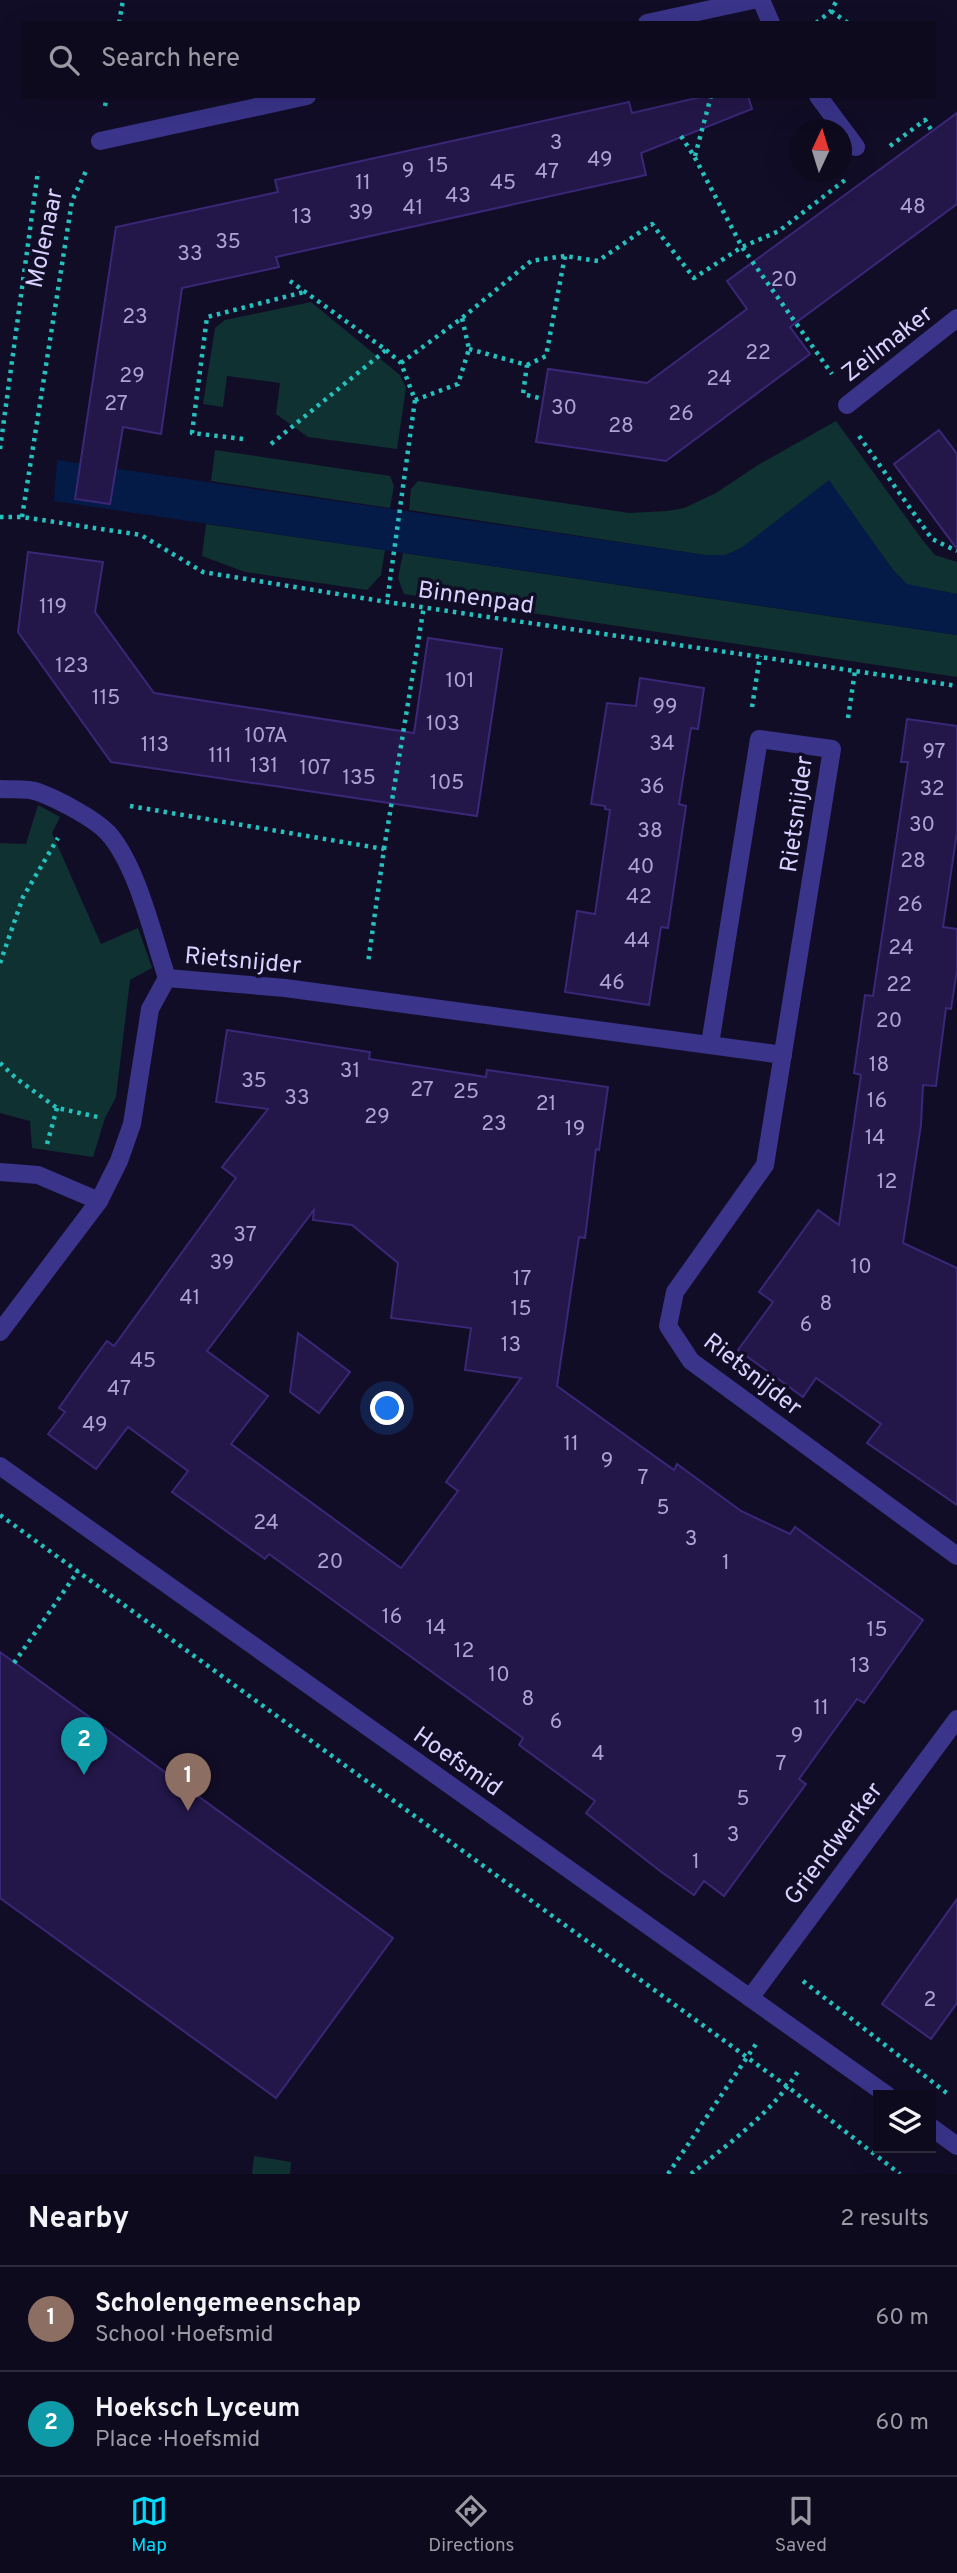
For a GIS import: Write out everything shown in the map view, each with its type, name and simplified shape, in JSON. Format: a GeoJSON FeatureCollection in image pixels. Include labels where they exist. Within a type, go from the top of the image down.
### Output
{"type":"FeatureCollection","features":[{"type":"Feature","properties":{"kind":"street"},"geometry":{"type":"LineString","coordinates":[[657,21],[753,0]]}},
{"type":"Feature","properties":{"kind":"street"},"geometry":{"type":"LineString","coordinates":[[761,0],[770,21]]}},
{"type":"Feature","properties":{"kind":"street"},"geometry":{"type":"LineString","coordinates":[[100,141],[298,98]]}},
{"type":"Feature","properties":{"kind":"street"},"geometry":{"type":"LineString","coordinates":[[820,98],[856,146]]}},
{"type":"Feature","properties":{"kind":"street","name":"Zeilmaker"},"geometry":{"type":"LineString","coordinates":[[847,405],[957,318]]}},
{"type":"Feature","properties":{"kind":"street","name":"Rietsnijder"},"geometry":{"type":"LineString","coordinates":[[710,1044],[759,739],[832,749],[765,1165],[675,1292],[668,1326],[691,1362],[957,1556]]}},
{"type":"Feature","properties":{"kind":"street"},"geometry":{"type":"LineString","coordinates":[[0,789],[36,791],[75,810],[107,831],[122,853],[167,978]]}},
{"type":"Feature","properties":{"kind":"street","name":"Rietsnijder"},"geometry":{"type":"LineString","coordinates":[[0,1332],[99,1200],[119,1161],[132,1124],[150,1009],[167,978],[285,988],[783,1055]]}},
{"type":"Feature","properties":{"kind":"street"},"geometry":{"type":"LineString","coordinates":[[0,1172],[38,1175],[99,1200]]}},
{"type":"Feature","properties":{"kind":"street","name":"Hoefsmid"},"geometry":{"type":"LineString","coordinates":[[0,1466],[880,2090]]}},
{"type":"Feature","properties":{"kind":"street","name":"Griendwerker"},"geometry":{"type":"LineString","coordinates":[[750,1998],[957,1719]]}},
{"type":"Feature","properties":{"kind":"street"},"geometry":{"type":"LineString","coordinates":[[936,2131],[957,2146]]}},
{"type":"Feature","properties":{"kind":"path"},"geometry":{"type":"LineString","coordinates":[[119,21],[123,0]]}},
{"type":"Feature","properties":{"kind":"path"},"geometry":{"type":"LineString","coordinates":[[818,21],[831,10],[837,0]]}},
{"type":"Feature","properties":{"kind":"path"},"geometry":{"type":"LineString","coordinates":[[831,10],[845,21]]}},
{"type":"Feature","properties":{"kind":"path"},"geometry":{"type":"LineString","coordinates":[[694,156],[710,98]]}},
{"type":"Feature","properties":{"kind":"path"},"geometry":{"type":"LineString","coordinates":[[401,363],[462,318],[531,261],[565,256],[598,261],[652,224],[694,278],[742,247],[779,231],[925,120],[932,131]]}},
{"type":"Feature","properties":{"kind":"path"},"geometry":{"type":"LineString","coordinates":[[681,136],[742,247],[835,377],[861,441],[932,539],[957,551]]}},
{"type":"Feature","properties":{"kind":"path","name":"Molenaar"},"geometry":{"type":"LineString","coordinates":[[22,517],[72,201],[100,141]]}},
{"type":"Feature","properties":{"kind":"path"},"geometry":{"type":"LineString","coordinates":[[856,146],[868,162]]}},
{"type":"Feature","properties":{"kind":"path","name":"Molenaar"},"geometry":{"type":"LineString","coordinates":[[0,449],[38,171]]}},
{"type":"Feature","properties":{"kind":"path"},"geometry":{"type":"LineString","coordinates":[[470,349],[527,365],[546,356],[565,256]]}},
{"type":"Feature","properties":{"kind":"path"},"geometry":{"type":"LineString","coordinates":[[290,281],[401,363],[415,400],[387,602]]}},
{"type":"Feature","properties":{"kind":"path"},"geometry":{"type":"LineString","coordinates":[[243,439],[192,433],[208,317],[304,292]]}},
{"type":"Feature","properties":{"kind":"path"},"geometry":{"type":"LineString","coordinates":[[415,400],[458,384],[470,349],[462,318]]}},
{"type":"Feature","properties":{"kind":"path"},"geometry":{"type":"LineString","coordinates":[[271,444],[386,350]]}},
{"type":"Feature","properties":{"kind":"path"},"geometry":{"type":"LineString","coordinates":[[527,365],[523,394],[543,399]]}},
{"type":"Feature","properties":{"kind":"path","name":"Binnenpad"},"geometry":{"type":"LineString","coordinates":[[0,517],[22,517],[141,535],[203,572],[957,687]]}},
{"type":"Feature","properties":{"kind":"path"},"geometry":{"type":"LineString","coordinates":[[363,998],[384,849],[424,606]]}},
{"type":"Feature","properties":{"kind":"path"},"geometry":{"type":"LineString","coordinates":[[759,739],[750,721],[760,656]]}},
{"type":"Feature","properties":{"kind":"path"},"geometry":{"type":"LineString","coordinates":[[832,749],[846,732],[855,671]]}},
{"type":"Feature","properties":{"kind":"path"},"geometry":{"type":"LineString","coordinates":[[0,962],[23,897],[75,810],[101,801],[384,849]]}},
{"type":"Feature","properties":{"kind":"path"},"geometry":{"type":"LineString","coordinates":[[0,1063],[17,1080],[57,1108],[132,1124]]}},
{"type":"Feature","properties":{"kind":"path"},"geometry":{"type":"LineString","coordinates":[[0,1515],[789,2087],[900,2174]]}},
{"type":"Feature","properties":{"kind":"path"},"geometry":{"type":"LineString","coordinates":[[14,1663],[78,1571]]}},
{"type":"Feature","properties":{"kind":"path"},"geometry":{"type":"LineString","coordinates":[[776,1961],[957,2101]]}},
{"type":"Feature","properties":{"kind":"path"},"geometry":{"type":"LineString","coordinates":[[668,2174],[776,2015]]}},
{"type":"Feature","properties":{"kind":"path"},"geometry":{"type":"LineString","coordinates":[[691,2174],[733,2141],[789,2087],[816,2043]]}},
{"type":"Feature","properties":{"kind":"green space"},"geometry":{"type":"Polygon","coordinates":[[[311,302],[400,375],[406,388],[397,449],[308,437],[276,414],[280,383],[227,376],[223,407],[203,404],[215,328],[225,320],[311,302]]]}},
{"type":"Feature","properties":{"kind":"green space"},"geometry":{"type":"Polygon","coordinates":[[[836,421],[935,555],[957,562],[957,594],[907,585],[894,571],[741,548],[726,555],[705,555],[409,510],[411,489],[418,481],[629,513],[684,508],[716,493],[758,465],[836,421]]]}},
{"type":"Feature","properties":{"kind":"green space"},"geometry":{"type":"Polygon","coordinates":[[[215,450],[390,476],[394,486],[390,508],[211,481],[215,450]]]}},
{"type":"Feature","properties":{"kind":"green space"},"geometry":{"type":"Polygon","coordinates":[[[206,524],[385,550],[381,575],[367,590],[245,572],[202,556],[206,524]]]}},
{"type":"Feature","properties":{"kind":"green space"},"geometry":{"type":"Polygon","coordinates":[[[403,553],[957,635],[957,677],[404,594],[398,578],[403,553]]]}},
{"type":"Feature","properties":{"kind":"green space"},"geometry":{"type":"Polygon","coordinates":[[[38,805],[60,817],[52,833],[101,944],[138,928],[152,968],[130,980],[116,1097],[105,1118],[93,1157],[32,1148],[30,1121],[0,1113],[0,843],[26,844],[38,805]]]}},
{"type":"Feature","properties":{"kind":"green space"},"geometry":{"type":"Polygon","coordinates":[[[254,2156],[291,2162],[290,2174],[252,2174],[254,2156]]]}},
{"type":"Feature","properties":{"kind":"water"},"geometry":{"type":"Polygon","coordinates":[[[57,460],[705,555],[726,555],[741,548],[829,480],[894,571],[907,584],[957,594],[957,635],[54,501],[57,460]]]}},
{"type":"Feature","properties":{"kind":"building"},"geometry":{"type":"Polygon","coordinates":[[[696,98],[749,98],[752,109],[641,153],[646,175],[276,257],[279,267],[182,288],[161,434],[123,427],[110,504],[75,499],[116,227],[278,192],[275,180],[629,102],[632,113],[696,98]]]}},
{"type":"Feature","properties":{"kind":"building"},"geometry":{"type":"Polygon","coordinates":[[[957,113],[957,204],[790,327],[810,354],[666,461],[536,442],[548,369],[647,383],[747,309],[727,281],[957,113]]]}},
{"type":"Feature","properties":{"kind":"building"},"geometry":{"type":"Polygon","coordinates":[[[939,430],[957,454],[957,549],[894,464],[939,430]]]}},
{"type":"Feature","properties":{"kind":"building"},"geometry":{"type":"Polygon","coordinates":[[[28,552],[103,562],[95,612],[154,693],[414,733],[428,638],[502,649],[477,816],[111,762],[18,632],[28,552]]]}},
{"type":"Feature","properties":{"kind":"building"},"geometry":{"type":"Polygon","coordinates":[[[640,678],[704,688],[698,729],[691,728],[679,804],[686,806],[668,928],[661,927],[649,1005],[565,992],[577,911],[595,914],[610,810],[605,809],[605,806],[591,804],[607,703],[636,706],[640,678]]]}},
{"type":"Feature","properties":{"kind":"building"},"geometry":{"type":"Polygon","coordinates":[[[907,719],[957,726],[957,832],[943,927],[957,929],[957,970],[951,1009],[946,1008],[936,1086],[923,1085],[921,1125],[903,1243],[957,1268],[957,1505],[867,1443],[881,1424],[816,1378],[803,1397],[738,1350],[773,1302],[759,1292],[818,1210],[839,1225],[861,1075],[854,1073],[865,995],[873,996],[908,762],[901,762],[907,719]]]}},
{"type":"Feature","properties":{"kind":"building"},"geometry":{"type":"Polygon","coordinates":[[[227,1030],[370,1052],[369,1059],[486,1077],[487,1070],[608,1087],[599,1150],[596,1149],[585,1238],[579,1237],[557,1386],[674,1470],[677,1464],[741,1511],[790,1534],[795,1527],[923,1620],[864,1703],[857,1699],[835,1729],[799,1779],[806,1784],[724,1896],[704,1881],[694,1895],[660,1871],[586,1813],[595,1801],[519,1745],[523,1738],[269,1554],[265,1559],[172,1492],[188,1471],[128,1427],[96,1469],[48,1434],[65,1412],[59,1408],[82,1375],[107,1341],[114,1346],[236,1178],[222,1167],[268,1109],[216,1102],[227,1030]],[[314,1210],[207,1351],[268,1396],[231,1444],[401,1568],[458,1491],[446,1482],[521,1378],[465,1370],[471,1328],[391,1318],[398,1263],[352,1225],[313,1220],[314,1210]]]}},
{"type":"Feature","properties":{"kind":"building"},"geometry":{"type":"Polygon","coordinates":[[[298,1333],[350,1372],[319,1413],[290,1392],[298,1333]]]}},
{"type":"Feature","properties":{"kind":"building"},"geometry":{"type":"Polygon","coordinates":[[[0,1652],[393,1938],[276,2098],[0,1898],[0,1652]]]}},
{"type":"Feature","properties":{"kind":"building"},"geometry":{"type":"Polygon","coordinates":[[[957,1899],[957,2003],[931,2039],[882,2004],[957,1899]]]}},
{"type":"Feature","properties":{"kind":"place","name":"Hoeksch Lyceum"},"geometry":{"type":"Point","coordinates":[84,1775]}},
{"type":"Feature","properties":{"kind":"place","name":"Scholengemeenschap"},"geometry":{"type":"Point","coordinates":[188,1811]}}]}
